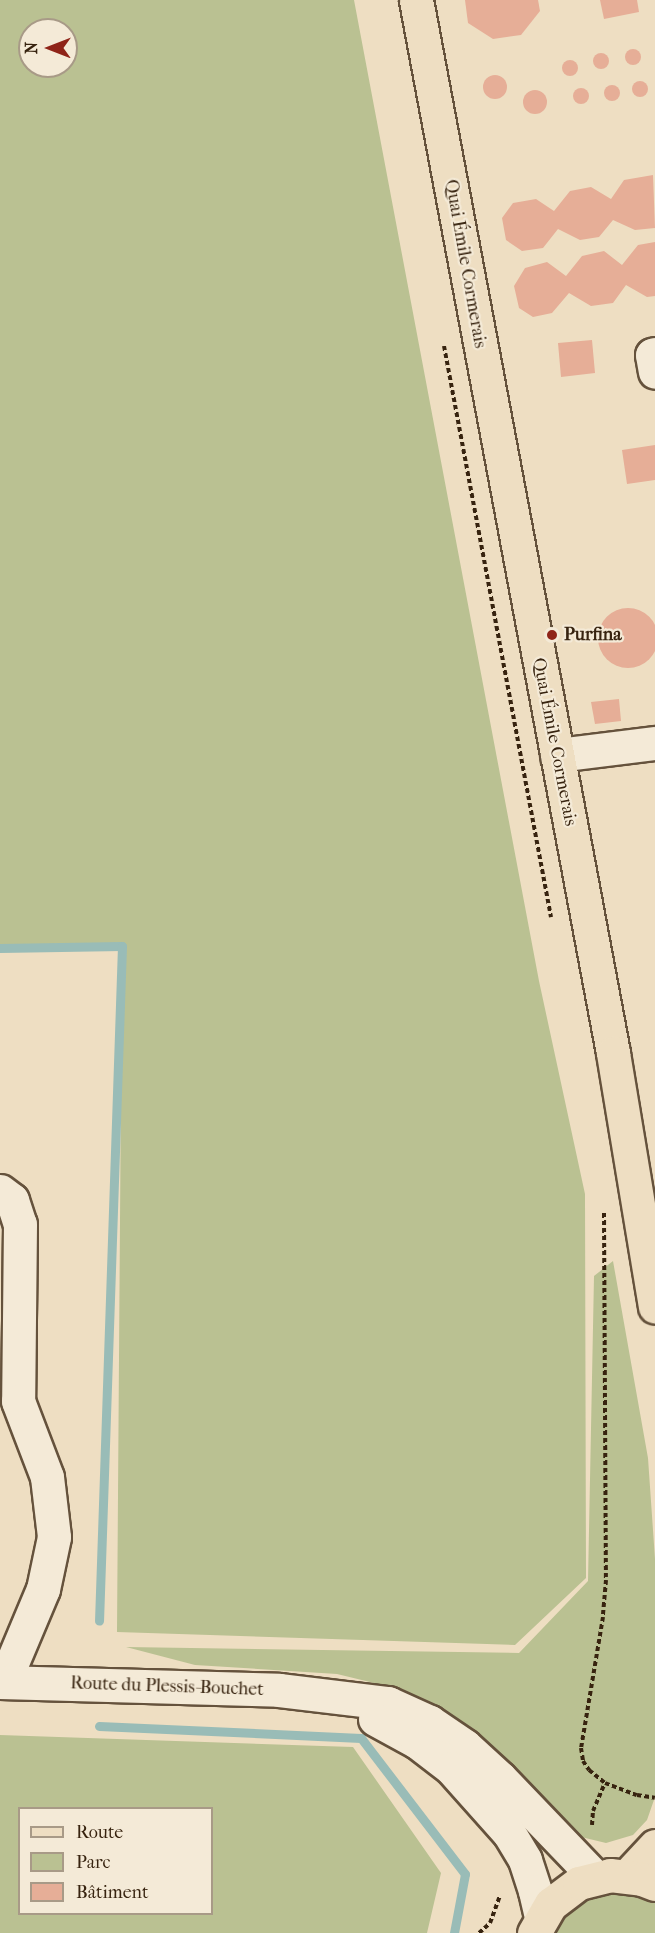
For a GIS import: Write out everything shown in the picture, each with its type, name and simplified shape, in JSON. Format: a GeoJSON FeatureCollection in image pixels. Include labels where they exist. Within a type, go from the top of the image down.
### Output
{"type":"FeatureCollection","features":[{"type":"Feature","properties":{"kind":"main road","name":"Quai Émile Cormerais"},"geometry":{"type":"LineString","coordinates":[[416,0],[613,1053],[655,1307]]}},
{"type":"Feature","properties":{"kind":"main road"},"geometry":{"type":"LineString","coordinates":[[537,1925],[564,1892],[626,1879],[655,1846]]}},
{"type":"Feature","properties":{"kind":"street"},"geometry":{"type":"LineString","coordinates":[[655,354],[652,355],[655,372]]}},
{"type":"Feature","properties":{"kind":"street"},"geometry":{"type":"LineString","coordinates":[[557,755],[655,743]]}},
{"type":"Feature","properties":{"kind":"street"},"geometry":{"type":"LineString","coordinates":[[0,1191],[12,1200],[20,1224],[18,1401],[47,1477],[54,1537],[43,1589],[2,1682]]}},
{"type":"Feature","properties":{"kind":"street","name":"Route du Plessis-Bouchet"},"geometry":{"type":"LineString","coordinates":[[2,1682],[279,1690],[388,1703],[430,1722],[465,1746],[500,1778],[626,1879]]}},
{"type":"Feature","properties":{"kind":"street","name":"Route du Plessis-Bouchet"},"geometry":{"type":"LineString","coordinates":[[334,1696],[417,1742],[451,1768],[509,1833],[525,1860],[535,1891],[537,1925]]}},
{"type":"Feature","properties":{"kind":"path"},"geometry":{"type":"LineString","coordinates":[[443,342],[551,918]]}},
{"type":"Feature","properties":{"kind":"path"},"geometry":{"type":"LineString","coordinates":[[604,1205],[606,1580],[603,1617],[581,1748],[583,1761],[589,1770],[605,1783],[637,1795],[655,1798]]}},
{"type":"Feature","properties":{"kind":"path"},"geometry":{"type":"LineString","coordinates":[[592,1823],[593,1811],[605,1783]]}},
{"type":"Feature","properties":{"kind":"green space"},"geometry":{"type":"Polygon","coordinates":[[[0,0],[354,0],[539,981],[585,1194],[586,1578],[515,1645],[117,1632],[122,947],[0,948],[0,0]]]}},
{"type":"Feature","properties":{"kind":"green space"},"geometry":{"type":"Polygon","coordinates":[[[613,1261],[648,1458],[655,1559],[655,1797],[647,1820],[633,1835],[606,1843],[577,1836],[410,1696],[370,1682],[337,1674],[195,1665],[126,1647],[519,1653],[588,1581],[594,1276],[613,1261]]]}},
{"type":"Feature","properties":{"kind":"green space"},"geometry":{"type":"Polygon","coordinates":[[[0,1735],[353,1747],[441,1873],[427,1933],[0,1933],[0,1735]]]}},
{"type":"Feature","properties":{"kind":"green space"},"geometry":{"type":"Polygon","coordinates":[[[609,1889],[632,1891],[655,1900],[655,1933],[549,1933],[567,1908],[587,1895],[609,1889]]]}},
{"type":"Feature","properties":{"kind":"building"},"geometry":{"type":"Polygon","coordinates":[[[465,0],[538,0],[540,11],[521,35],[493,39],[468,23],[465,0]]]}},
{"type":"Feature","properties":{"kind":"building"},"geometry":{"type":"Polygon","coordinates":[[[600,0],[637,0],[639,12],[604,19],[600,0]]]}},
{"type":"Feature","properties":{"kind":"building"},"geometry":{"type":"Polygon","coordinates":[[[633,49],[641,57],[633,65],[625,57],[633,49]]]}},
{"type":"Feature","properties":{"kind":"building"},"geometry":{"type":"Polygon","coordinates":[[[601,53],[609,61],[601,69],[593,61],[601,53]]]}},
{"type":"Feature","properties":{"kind":"building"},"geometry":{"type":"Polygon","coordinates":[[[570,60],[576,62],[578,68],[576,74],[570,76],[564,74],[562,68],[564,62],[570,60]]]}},
{"type":"Feature","properties":{"kind":"building"},"geometry":{"type":"Polygon","coordinates":[[[495,75],[504,78],[507,87],[504,96],[495,99],[486,96],[483,87],[486,78],[495,75]]]}},
{"type":"Feature","properties":{"kind":"building"},"geometry":{"type":"Polygon","coordinates":[[[637,81],[643,81],[648,89],[646,95],[637,97],[632,92],[632,86],[637,81]]]}},
{"type":"Feature","properties":{"kind":"building"},"geometry":{"type":"Polygon","coordinates":[[[612,85],[618,87],[620,93],[618,99],[612,101],[606,99],[604,93],[606,87],[612,85]]]}},
{"type":"Feature","properties":{"kind":"building"},"geometry":{"type":"Polygon","coordinates":[[[581,88],[587,90],[589,96],[587,102],[581,104],[575,102],[573,96],[575,90],[581,88]]]}},
{"type":"Feature","properties":{"kind":"building"},"geometry":{"type":"Polygon","coordinates":[[[535,90],[544,93],[547,102],[544,111],[535,114],[526,111],[523,102],[526,93],[535,90]]]}},
{"type":"Feature","properties":{"kind":"building"},"geometry":{"type":"Polygon","coordinates":[[[653,175],[655,228],[635,230],[613,220],[599,237],[580,240],[558,229],[543,248],[522,251],[506,240],[502,218],[513,203],[536,199],[554,211],[570,191],[591,187],[611,199],[624,180],[653,175]]]}},
{"type":"Feature","properties":{"kind":"building"},"geometry":{"type":"Polygon","coordinates":[[[655,242],[655,296],[647,297],[626,285],[613,303],[591,306],[569,293],[552,313],[533,317],[519,308],[514,286],[525,268],[547,262],[566,276],[582,256],[604,251],[622,265],[638,245],[655,242]]]}},
{"type":"Feature","properties":{"kind":"building"},"geometry":{"type":"Polygon","coordinates":[[[592,340],[595,373],[561,377],[558,343],[592,340]]]}},
{"type":"Feature","properties":{"kind":"building"},"geometry":{"type":"Polygon","coordinates":[[[655,445],[655,480],[627,484],[622,450],[655,445]]]}},
{"type":"Feature","properties":{"kind":"building"},"geometry":{"type":"Polygon","coordinates":[[[622,609],[634,609],[645,613],[656,627],[656,649],[645,663],[634,667],[622,667],[611,663],[603,655],[599,644],[599,632],[603,621],[611,613],[622,609]]]}},
{"type":"Feature","properties":{"kind":"building"},"geometry":{"type":"Polygon","coordinates":[[[619,699],[621,721],[595,724],[591,702],[619,699]]]}},
{"type":"Feature","properties":{"kind":"waterway"},"geometry":{"type":"LineString","coordinates":[[0,948],[122,946],[99,1621]]}},
{"type":"Feature","properties":{"kind":"waterway"},"geometry":{"type":"LineString","coordinates":[[99,1726],[361,1738],[465,1874],[454,1933]]}},
{"type":"Feature","properties":{"kind":"place","name":"Purfina"},"geometry":{"type":"Point","coordinates":[552,635]}}]}
